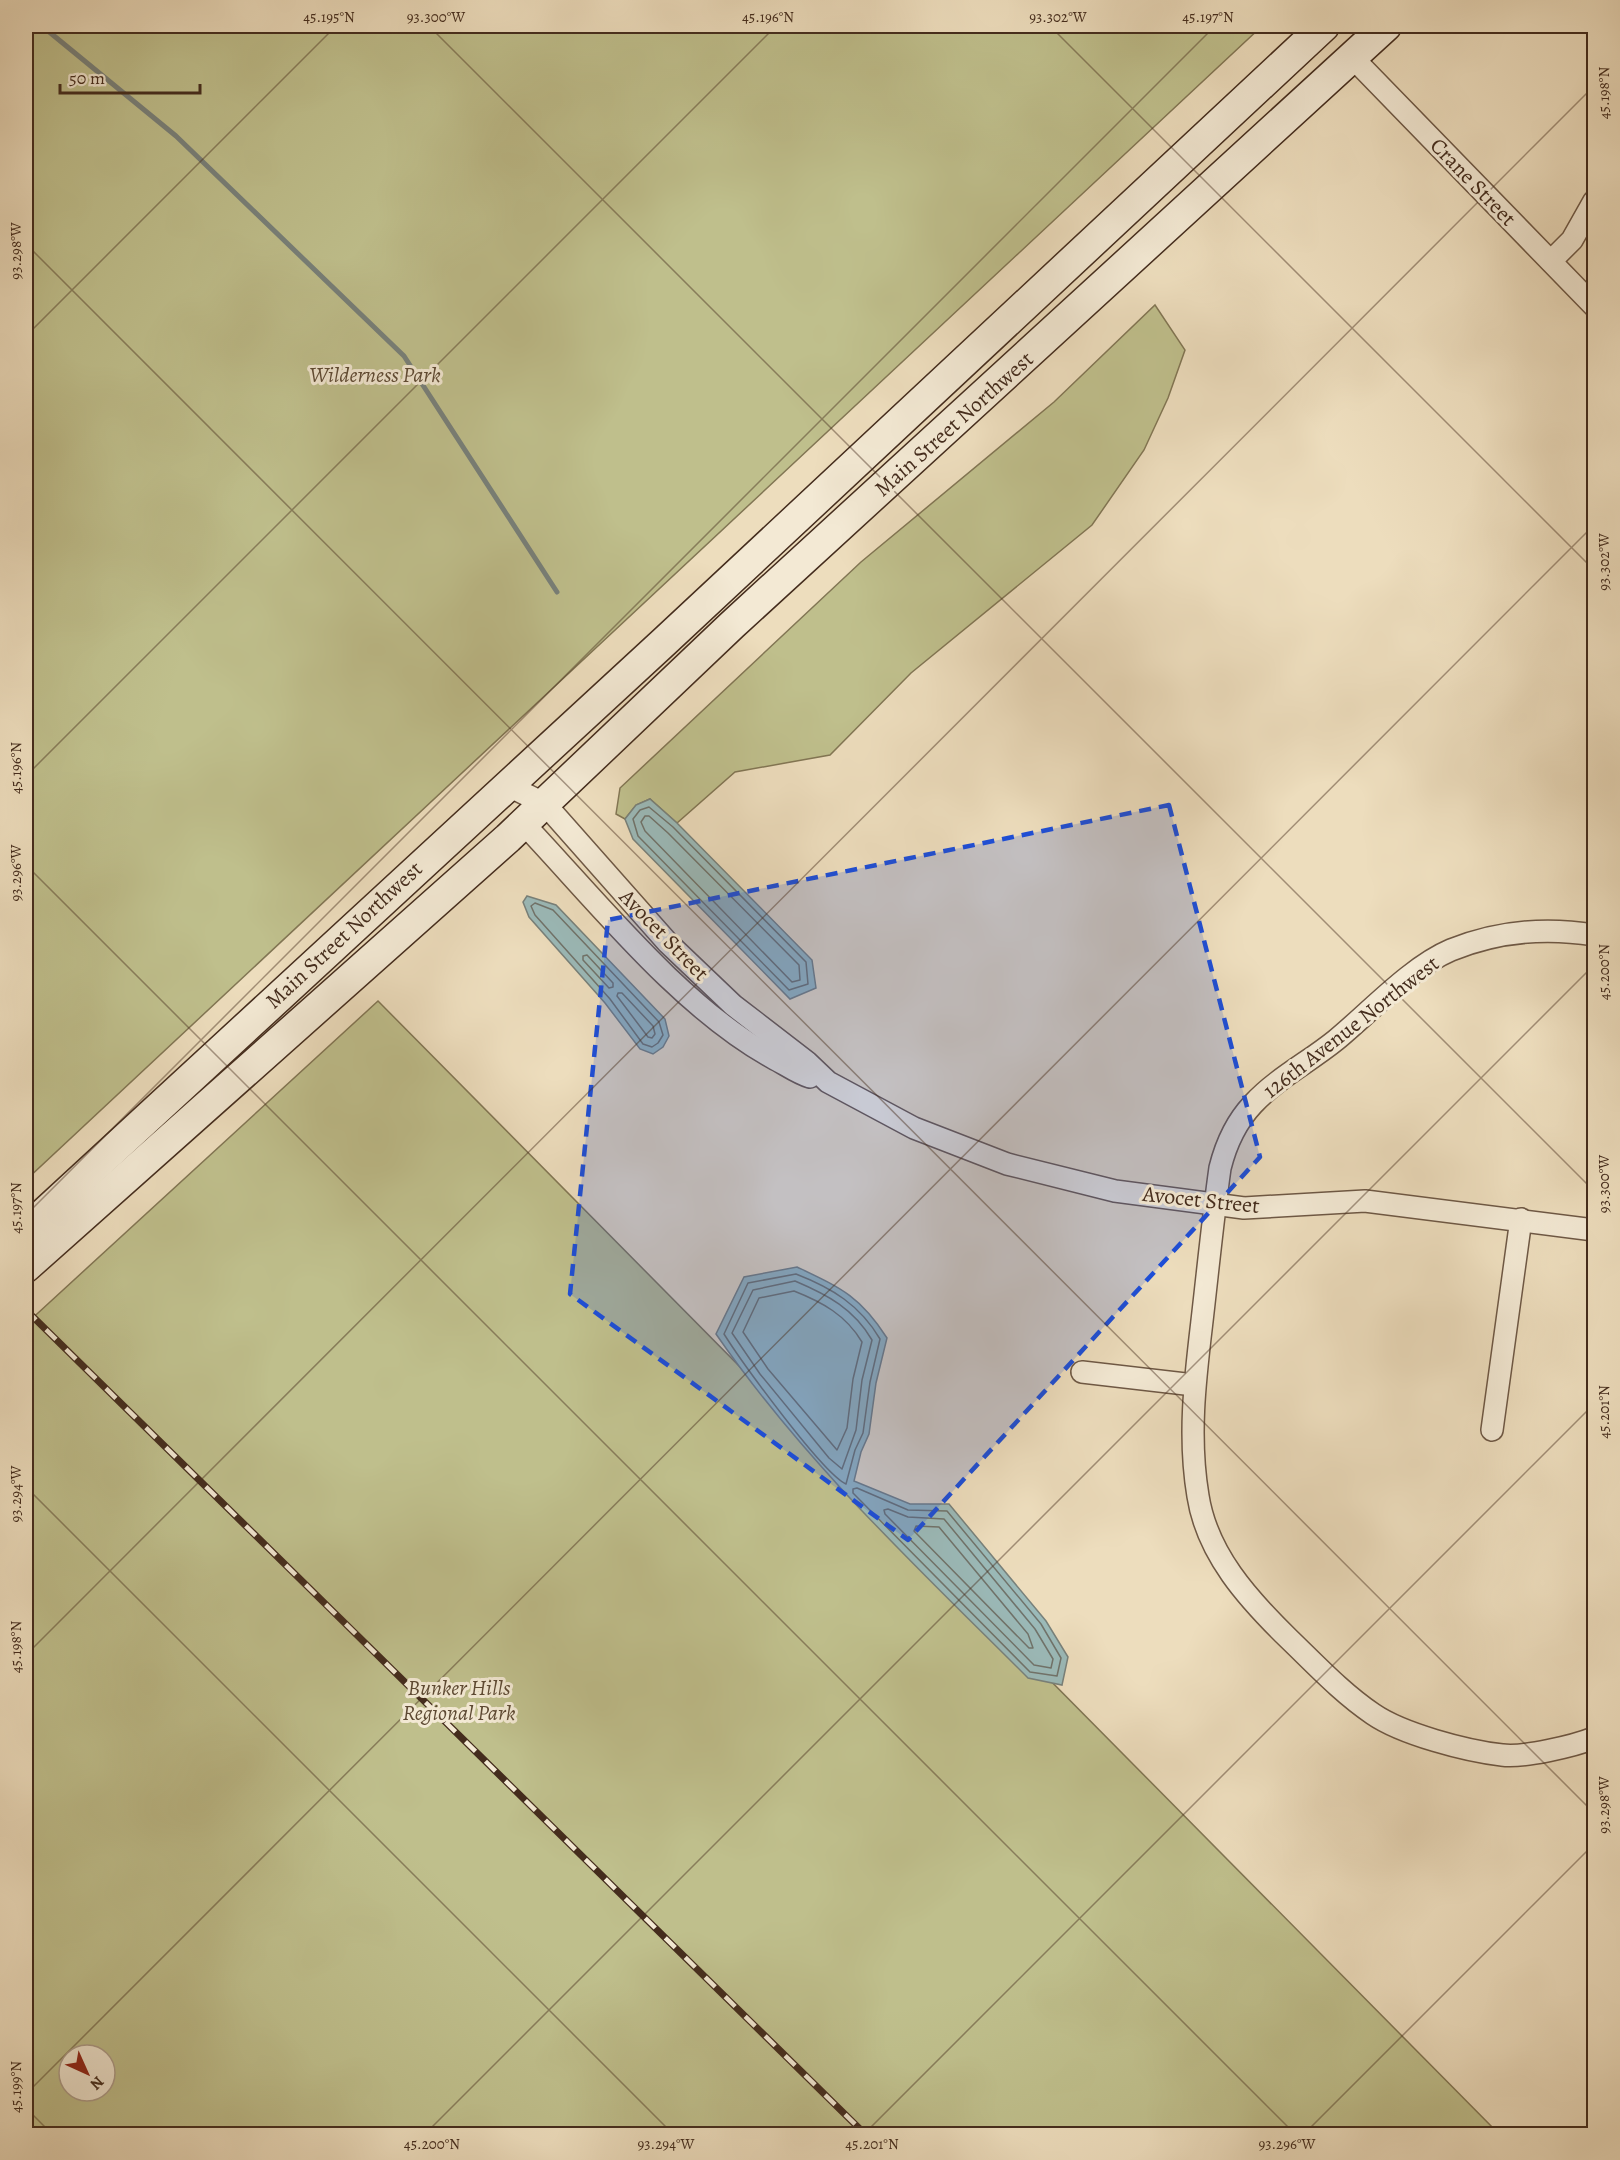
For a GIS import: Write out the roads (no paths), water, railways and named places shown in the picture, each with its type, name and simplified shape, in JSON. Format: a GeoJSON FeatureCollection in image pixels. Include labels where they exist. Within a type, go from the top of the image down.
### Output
{"type":"FeatureCollection","features":[{"type":"Feature","properties":{"kind":"main road","name":"Main Street Northwest"},"geometry":{"type":"LineString","coordinates":[[26,1267],[37,1232],[507,785],[664,642],[1324,26]]}},
{"type":"Feature","properties":{"kind":"main road","name":"Main Street Northwest"},"geometry":{"type":"LineString","coordinates":[[37,1232],[508,838],[534,808],[1386,26]]}},
{"type":"Feature","properties":{"kind":"main road","name":"Main Street Northwest"},"geometry":{"type":"LineString","coordinates":[[534,808],[546,771],[650,675],[664,642]]}},
{"type":"Feature","properties":{"kind":"street","name":"Crane Street"},"geometry":{"type":"LineString","coordinates":[[1352,57],[1594,306]]}},
{"type":"Feature","properties":{"kind":"street"},"geometry":{"type":"LineString","coordinates":[[1551,261],[1572,240],[1594,201]]}},
{"type":"Feature","properties":{"kind":"street","name":"Avocet Street"},"geometry":{"type":"LineString","coordinates":[[507,785],[534,808],[733,1005],[807,1062],[828,1082]]}},
{"type":"Feature","properties":{"kind":"street","name":"Avocet Street"},"geometry":{"type":"LineString","coordinates":[[534,808],[664,972],[732,1033],[802,1075],[828,1082],[914,1128],[1007,1164],[1115,1191],[1244,1208],[1365,1201],[1594,1230]]}},
{"type":"Feature","properties":{"kind":"street","name":"126th Avenue Northwest"},"geometry":{"type":"LineString","coordinates":[[1594,934],[1571,931],[1518,931],[1483,939],[1449,951],[1405,981],[1335,1041],[1269,1087],[1251,1105],[1226,1145],[1220,1168],[1194,1385],[1191,1442],[1198,1499],[1207,1529],[1221,1560],[1243,1590],[1347,1695],[1375,1715],[1412,1734],[1503,1756],[1575,1745],[1594,1738]]}},
{"type":"Feature","properties":{"kind":"street"},"geometry":{"type":"LineString","coordinates":[[1492,1430],[1521,1219]]}},
{"type":"Feature","properties":{"kind":"street"},"geometry":{"type":"LineString","coordinates":[[1082,1372],[1194,1385]]}},
{"type":"Feature","properties":{"kind":"water"},"geometry":{"type":"Polygon","coordinates":[[[650,799],[677,823],[812,960],[816,988],[790,999],[633,839],[625,819],[636,805],[650,799]]]}},
{"type":"Feature","properties":{"kind":"water"},"geometry":{"type":"Polygon","coordinates":[[[527,896],[556,905],[665,1019],[669,1036],[663,1047],[653,1054],[640,1049],[605,1003],[529,917],[523,902],[527,896]]]}},
{"type":"Feature","properties":{"kind":"water"},"geometry":{"type":"Polygon","coordinates":[[[797,1267],[848,1295],[868,1312],[887,1338],[876,1383],[869,1434],[861,1452],[854,1481],[910,1504],[949,1504],[1046,1621],[1068,1657],[1062,1685],[1028,1678],[904,1555],[787,1427],[716,1334],[744,1277],[797,1267]]]}},
{"type":"Feature","properties":{"kind":"waterway"},"geometry":{"type":"LineString","coordinates":[[42,26],[176,136],[404,356],[557,592]]}},
{"type":"Feature","properties":{"kind":"railway"},"geometry":{"type":"LineString","coordinates":[[26,1310],[865,2134]]}},
{"type":"Feature","properties":{"kind":"park label","name":"Wilderness Park"},"geometry":{"type":"Point","coordinates":[375,375]}},
{"type":"Feature","properties":{"kind":"park label","name":"Bunker Hills Regional Park"},"geometry":{"type":"Point","coordinates":[459,1700]}}]}
